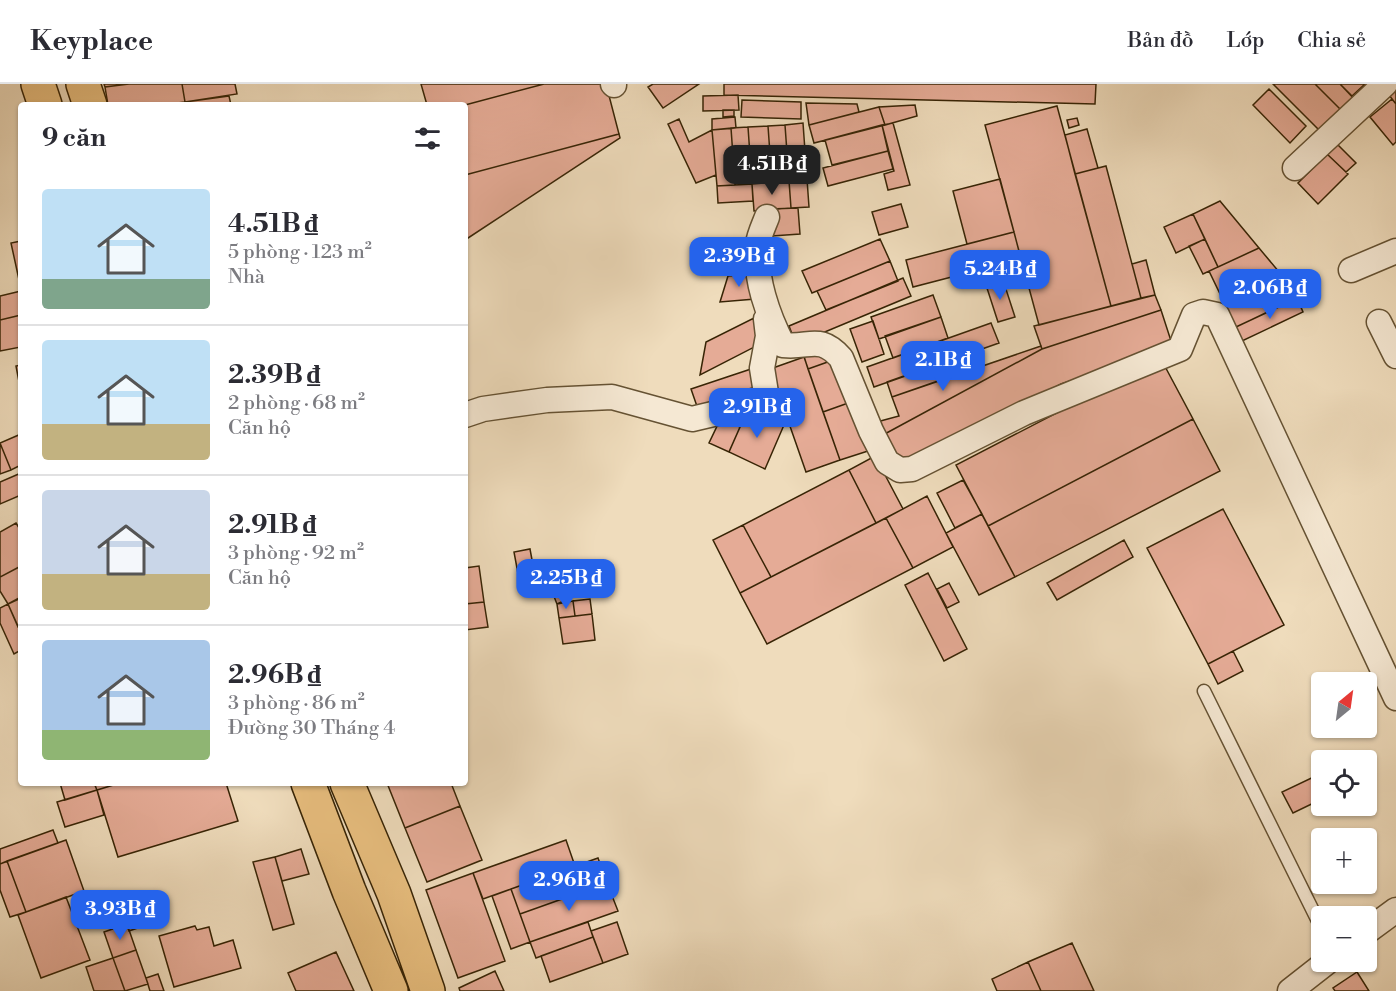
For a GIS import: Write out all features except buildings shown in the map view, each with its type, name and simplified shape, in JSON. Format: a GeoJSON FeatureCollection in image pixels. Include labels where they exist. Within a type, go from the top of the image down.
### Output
{"type":"FeatureCollection","features":[{"type":"Feature","properties":{"kind":"main road"},"geometry":{"type":"LineString","coordinates":[[38,84],[44,102]]}},
{"type":"Feature","properties":{"kind":"main road"},"geometry":{"type":"LineString","coordinates":[[82,84],[89,102]]}},
{"type":"Feature","properties":{"kind":"main road"},"geometry":{"type":"LineString","coordinates":[[309,786],[349,891],[391,991]]}},
{"type":"Feature","properties":{"kind":"main road"},"geometry":{"type":"LineString","coordinates":[[348,786],[394,894],[428,991]]}},
{"type":"Feature","properties":{"kind":"street"},"geometry":{"type":"LineString","coordinates":[[1295,168],[1385,84]]}},
{"type":"Feature","properties":{"kind":"street"},"geometry":{"type":"LineString","coordinates":[[767,217],[758,242],[758,264],[768,314],[783,345],[824,343],[841,358],[871,431],[887,462],[900,470],[912,469],[1024,413],[1180,349],[1194,315],[1203,312],[1217,315],[1396,698]]}},
{"type":"Feature","properties":{"kind":"street"},"geometry":{"type":"LineString","coordinates":[[1351,270],[1396,251]]}},
{"type":"Feature","properties":{"kind":"street"},"geometry":{"type":"LineString","coordinates":[[468,414],[483,409],[547,400],[612,397],[692,419],[730,410],[758,399],[766,393],[762,368],[768,342],[765,322],[768,314]]}},
{"type":"Feature","properties":{"kind":"street"},"geometry":{"type":"LineString","coordinates":[[1379,322],[1396,356]]}},
{"type":"Feature","properties":{"kind":"street"},"geometry":{"type":"LineString","coordinates":[[1377,924],[1396,910]]}},
{"type":"Feature","properties":{"kind":"street"},"geometry":{"type":"LineString","coordinates":[[1290,991],[1314,972]]}},
{"type":"Feature","properties":{"kind":"lane"},"geometry":{"type":"LineString","coordinates":[[1204,691],[1311,907]]}}]}
